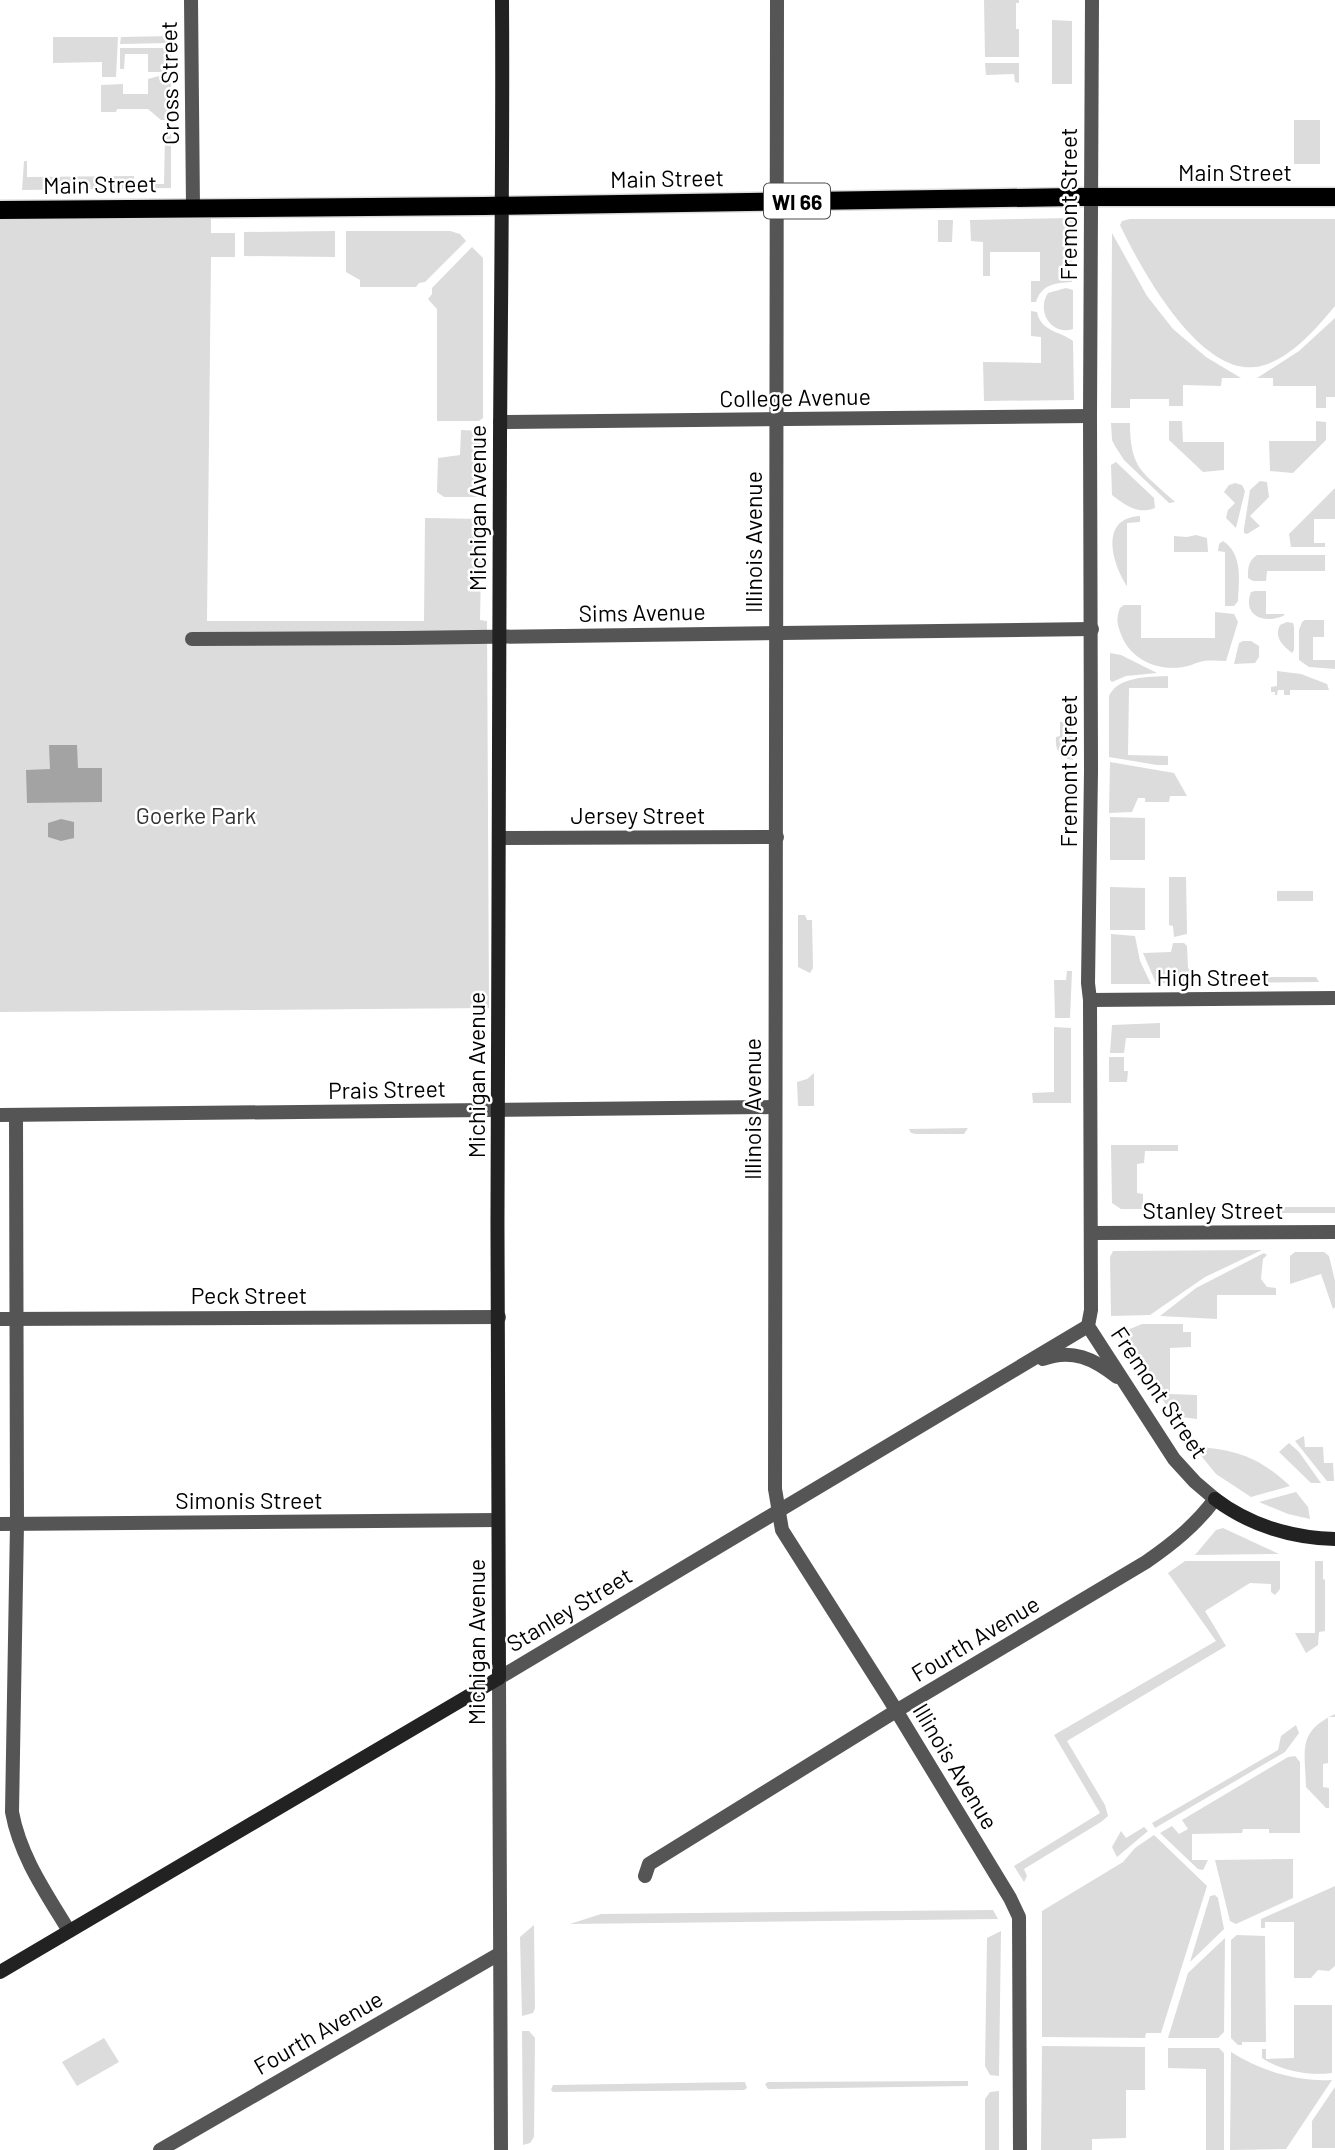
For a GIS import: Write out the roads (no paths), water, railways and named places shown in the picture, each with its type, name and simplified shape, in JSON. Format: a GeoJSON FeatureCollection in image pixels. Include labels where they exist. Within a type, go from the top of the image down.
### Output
{"type":"FeatureCollection","features":[{"type":"Feature","properties":{"kind":"main road","name":"Main Street"},"geometry":{"type":"LineString","coordinates":[[0,210],[1091,197],[1335,197]]}},
{"type":"Feature","properties":{"kind":"street","name":"Cross Street"},"geometry":{"type":"LineString","coordinates":[[191,0],[193,208]]}},
{"type":"Feature","properties":{"kind":"street","name":"Michigan Avenue"},"geometry":{"type":"LineString","coordinates":[[501,2150],[498,1111],[500,422],[504,205],[502,0]]}},
{"type":"Feature","properties":{"kind":"street","name":"Illinois Avenue"},"geometry":{"type":"LineString","coordinates":[[777,0],[775,1489],[782,1530],[896,1711],[1019,1916],[1020,2150]]}},
{"type":"Feature","properties":{"kind":"street","name":"Fremont Street"},"geometry":{"type":"LineString","coordinates":[[1093,0],[1090,416],[1092,629],[1088,983],[1091,1310],[1088,1326],[1174,1459],[1215,1499]]}},
{"type":"Feature","properties":{"kind":"street","name":"College Avenue"},"geometry":{"type":"LineString","coordinates":[[500,422],[1090,416]]}},
{"type":"Feature","properties":{"kind":"street","name":"Sims Avenue"},"geometry":{"type":"LineString","coordinates":[[192,639],[1092,629]]}},
{"type":"Feature","properties":{"kind":"street","name":"Jersey Street"},"geometry":{"type":"LineString","coordinates":[[499,838],[776,837]]}},
{"type":"Feature","properties":{"kind":"street","name":"High Street"},"geometry":{"type":"LineString","coordinates":[[1090,1000],[1335,999]]}},
{"type":"Feature","properties":{"kind":"street","name":"Prais Street"},"geometry":{"type":"LineString","coordinates":[[0,1115],[775,1107]]}},
{"type":"Feature","properties":{"kind":"street"},"geometry":{"type":"LineString","coordinates":[[16,1115],[7,1319],[17,1524],[6,1730],[15,1832],[22,1852],[69,1931]]}},
{"type":"Feature","properties":{"kind":"street","name":"Stanley Street"},"geometry":{"type":"LineString","coordinates":[[1091,1233],[1335,1232]]}},
{"type":"Feature","properties":{"kind":"street","name":"Peck Street"},"geometry":{"type":"LineString","coordinates":[[7,1319],[499,1317]]}},
{"type":"Feature","properties":{"kind":"street","name":"Stanley Street"},"geometry":{"type":"LineString","coordinates":[[0,1972],[1088,1326]]}},
{"type":"Feature","properties":{"kind":"street"},"geometry":{"type":"LineString","coordinates":[[1014,1370],[1050,1356],[1083,1356],[1129,1387]]}},
{"type":"Feature","properties":{"kind":"street"},"geometry":{"type":"LineString","coordinates":[[1215,1499],[1229,1509],[1267,1527],[1335,1539]]}},
{"type":"Feature","properties":{"kind":"street","name":"Fourth Avenue"},"geometry":{"type":"LineString","coordinates":[[645,1876],[649,1864],[896,1711],[1146,1562],[1188,1531],[1215,1499]]}},
{"type":"Feature","properties":{"kind":"street","name":"Simonis Street"},"geometry":{"type":"LineString","coordinates":[[0,1524],[498,1520]]}},
{"type":"Feature","properties":{"kind":"street","name":"Fourth Avenue"},"geometry":{"type":"LineString","coordinates":[[160,2150],[499,1954]]}},
{"type":"Feature","properties":{"kind":"park label","name":"Goerke Park"},"geometry":{"type":"Point","coordinates":[196,815]}}]}
